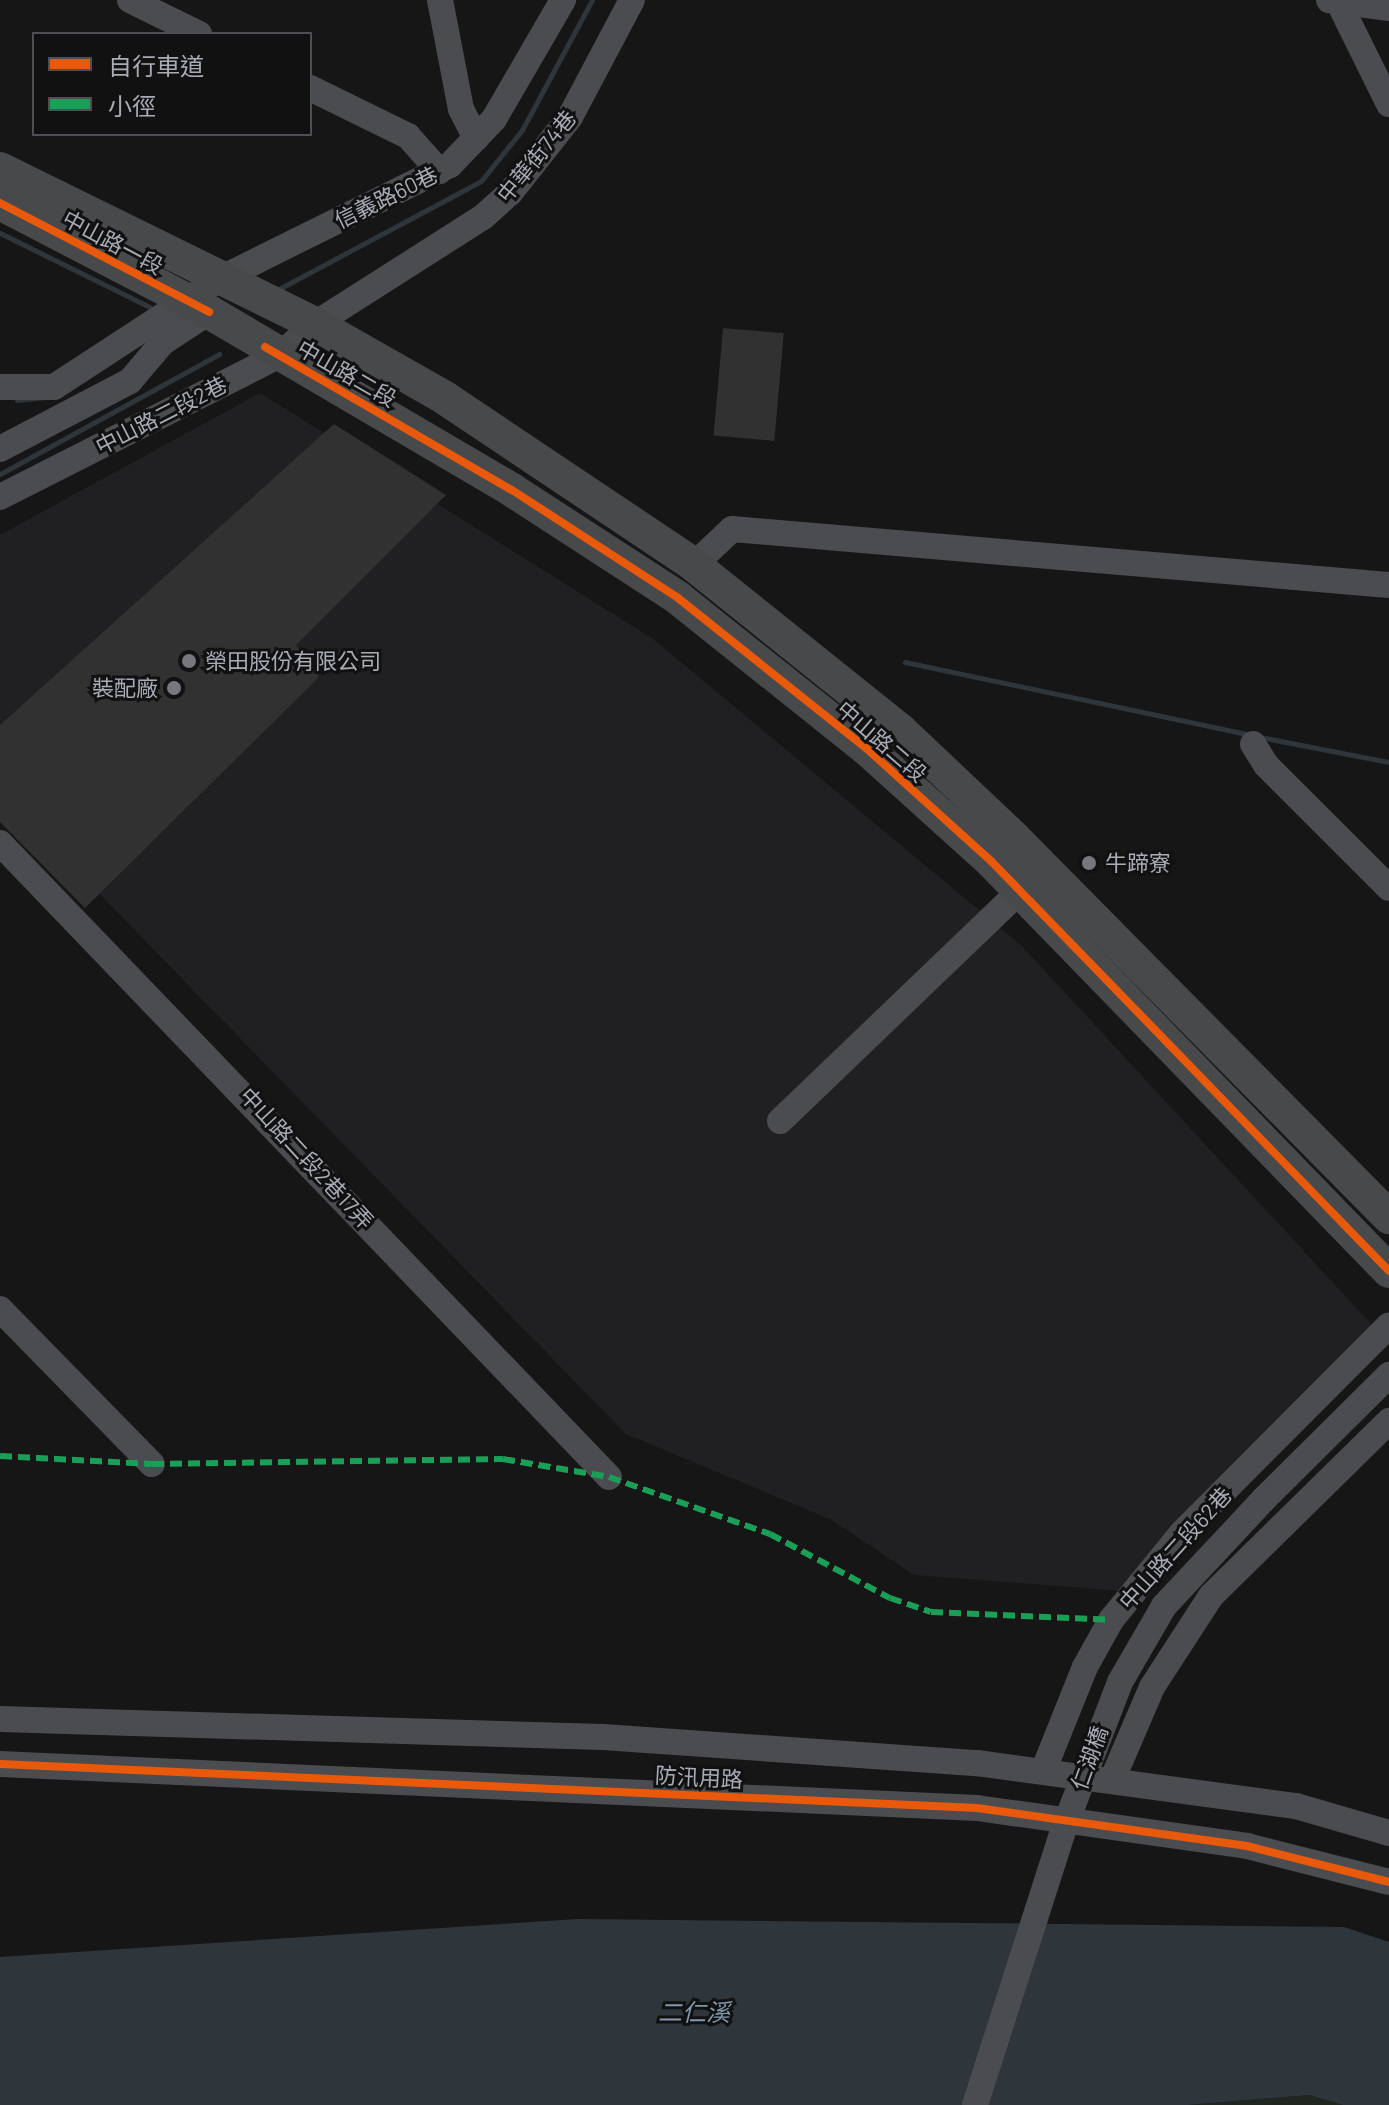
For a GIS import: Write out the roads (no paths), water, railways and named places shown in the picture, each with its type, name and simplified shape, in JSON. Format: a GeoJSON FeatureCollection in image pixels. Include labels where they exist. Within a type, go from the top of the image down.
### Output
{"type":"FeatureCollection","features":[{"type":"Feature","properties":{"kind":"main road","name":"中山路一段"},"geometry":{"type":"LineString","coordinates":[[0,169],[211,295]]}},
{"type":"Feature","properties":{"kind":"main road","name":"中山路一段"},"geometry":{"type":"LineString","coordinates":[[0,203],[211,295]]}},
{"type":"Feature","properties":{"kind":"main road","name":"中山路二段"},"geometry":{"type":"LineString","coordinates":[[211,295],[303,319],[445,398],[694,565],[935,763],[1389,1217]]}},
{"type":"Feature","properties":{"kind":"main road","name":"中山路二段"},"geometry":{"type":"LineString","coordinates":[[211,295],[272,351],[512,490],[678,598],[866,748],[1020,891],[1389,1271]]}},
{"type":"Feature","properties":{"kind":"street"},"geometry":{"type":"LineString","coordinates":[[130,0],[195,32]]}},
{"type":"Feature","properties":{"kind":"street"},"geometry":{"type":"LineString","coordinates":[[440,0],[461,109],[476,138]]}},
{"type":"Feature","properties":{"kind":"street","name":"信義路60巷"},"geometry":{"type":"LineString","coordinates":[[211,295],[439,171],[494,119],[563,0]]}},
{"type":"Feature","properties":{"kind":"street","name":"中華街74巷"},"geometry":{"type":"LineString","coordinates":[[303,319],[483,217],[510,193],[570,117],[632,0]]}},
{"type":"Feature","properties":{"kind":"street"},"geometry":{"type":"LineString","coordinates":[[1334,2],[1389,8]]}},
{"type":"Feature","properties":{"kind":"street"},"geometry":{"type":"LineString","coordinates":[[1334,2],[1389,104]]}},
{"type":"Feature","properties":{"kind":"street"},"geometry":{"type":"LineString","coordinates":[[312,89],[408,136],[439,171]]}},
{"type":"Feature","properties":{"kind":"street"},"geometry":{"type":"LineString","coordinates":[[0,387],[54,387],[211,295]]}},
{"type":"Feature","properties":{"kind":"street"},"geometry":{"type":"LineString","coordinates":[[0,449],[130,381],[162,343],[211,295]]}},
{"type":"Feature","properties":{"kind":"street","name":"中山路二段2巷"},"geometry":{"type":"LineString","coordinates":[[0,497],[272,351],[303,319]]}},
{"type":"Feature","properties":{"kind":"street"},"geometry":{"type":"LineString","coordinates":[[694,565],[732,529],[1389,585]]}},
{"type":"Feature","properties":{"kind":"street"},"geometry":{"type":"LineString","coordinates":[[1253,744],[1266,765],[1389,888]]}},
{"type":"Feature","properties":{"kind":"street","name":"中山路二段2巷17弄"},"geometry":{"type":"LineString","coordinates":[[0,843],[609,1477]]}},
{"type":"Feature","properties":{"kind":"street"},"geometry":{"type":"LineString","coordinates":[[780,1121],[1020,891]]}},
{"type":"Feature","properties":{"kind":"street"},"geometry":{"type":"LineString","coordinates":[[0,1309],[152,1464]]}},
{"type":"Feature","properties":{"kind":"street","name":"中山路二段62巷"},"geometry":{"type":"LineString","coordinates":[[1044,1769],[1085,1667],[1111,1620],[1182,1533],[1389,1325]]}},
{"type":"Feature","properties":{"kind":"street","name":"中山路二段62巷"},"geometry":{"type":"LineString","coordinates":[[1265,1498],[1389,1375]]}},
{"type":"Feature","properties":{"kind":"street"},"geometry":{"type":"LineString","coordinates":[[1113,1778],[1152,1687],[1211,1596],[1389,1421]]}},
{"type":"Feature","properties":{"kind":"street","name":"仁湖橋"},"geometry":{"type":"LineString","coordinates":[[975,2105],[1064,1828],[1120,1682],[1164,1606],[1265,1498]]}},
{"type":"Feature","properties":{"kind":"street"},"geometry":{"type":"LineString","coordinates":[[0,1719],[603,1737],[1044,1769],[1296,1806],[1389,1833]]}},
{"type":"Feature","properties":{"kind":"street","name":"防汛用路"},"geometry":{"type":"LineString","coordinates":[[0,1764],[977,1808],[1247,1846],[1389,1882]]}},
{"type":"Feature","properties":{"kind":"water","name":"二仁溪"},"geometry":{"type":"Polygon","coordinates":[[[578,1919],[1344,1927],[1389,1942],[1389,2105],[1343,2105],[1309,2095],[1188,2105],[0,2105],[0,1957],[578,1919]]]}},
{"type":"Feature","properties":{"kind":"waterway"},"geometry":{"type":"LineString","coordinates":[[277,290],[481,181],[522,130],[592,0]]}},
{"type":"Feature","properties":{"kind":"waterway"},"geometry":{"type":"LineString","coordinates":[[0,233],[150,307]]}},
{"type":"Feature","properties":{"kind":"waterway"},"geometry":{"type":"LineString","coordinates":[[0,474],[219,354]]}},
{"type":"Feature","properties":{"kind":"waterway"},"geometry":{"type":"LineString","coordinates":[[17,400],[46,397]]}},
{"type":"Feature","properties":{"kind":"waterway"},"geometry":{"type":"LineString","coordinates":[[905,662],[1251,735]]}},
{"type":"Feature","properties":{"kind":"waterway"},"geometry":{"type":"LineString","coordinates":[[1260,737],[1389,762]]}},
{"type":"Feature","properties":{"kind":"place","name":"榮田股份有限公司"},"geometry":{"type":"Point","coordinates":[189,661]}},
{"type":"Feature","properties":{"kind":"place","name":"裝配廠"},"geometry":{"type":"Point","coordinates":[174,688]}},
{"type":"Feature","properties":{"kind":"place","name":"牛蹄寮"},"geometry":{"type":"Point","coordinates":[1089,863]}}]}
